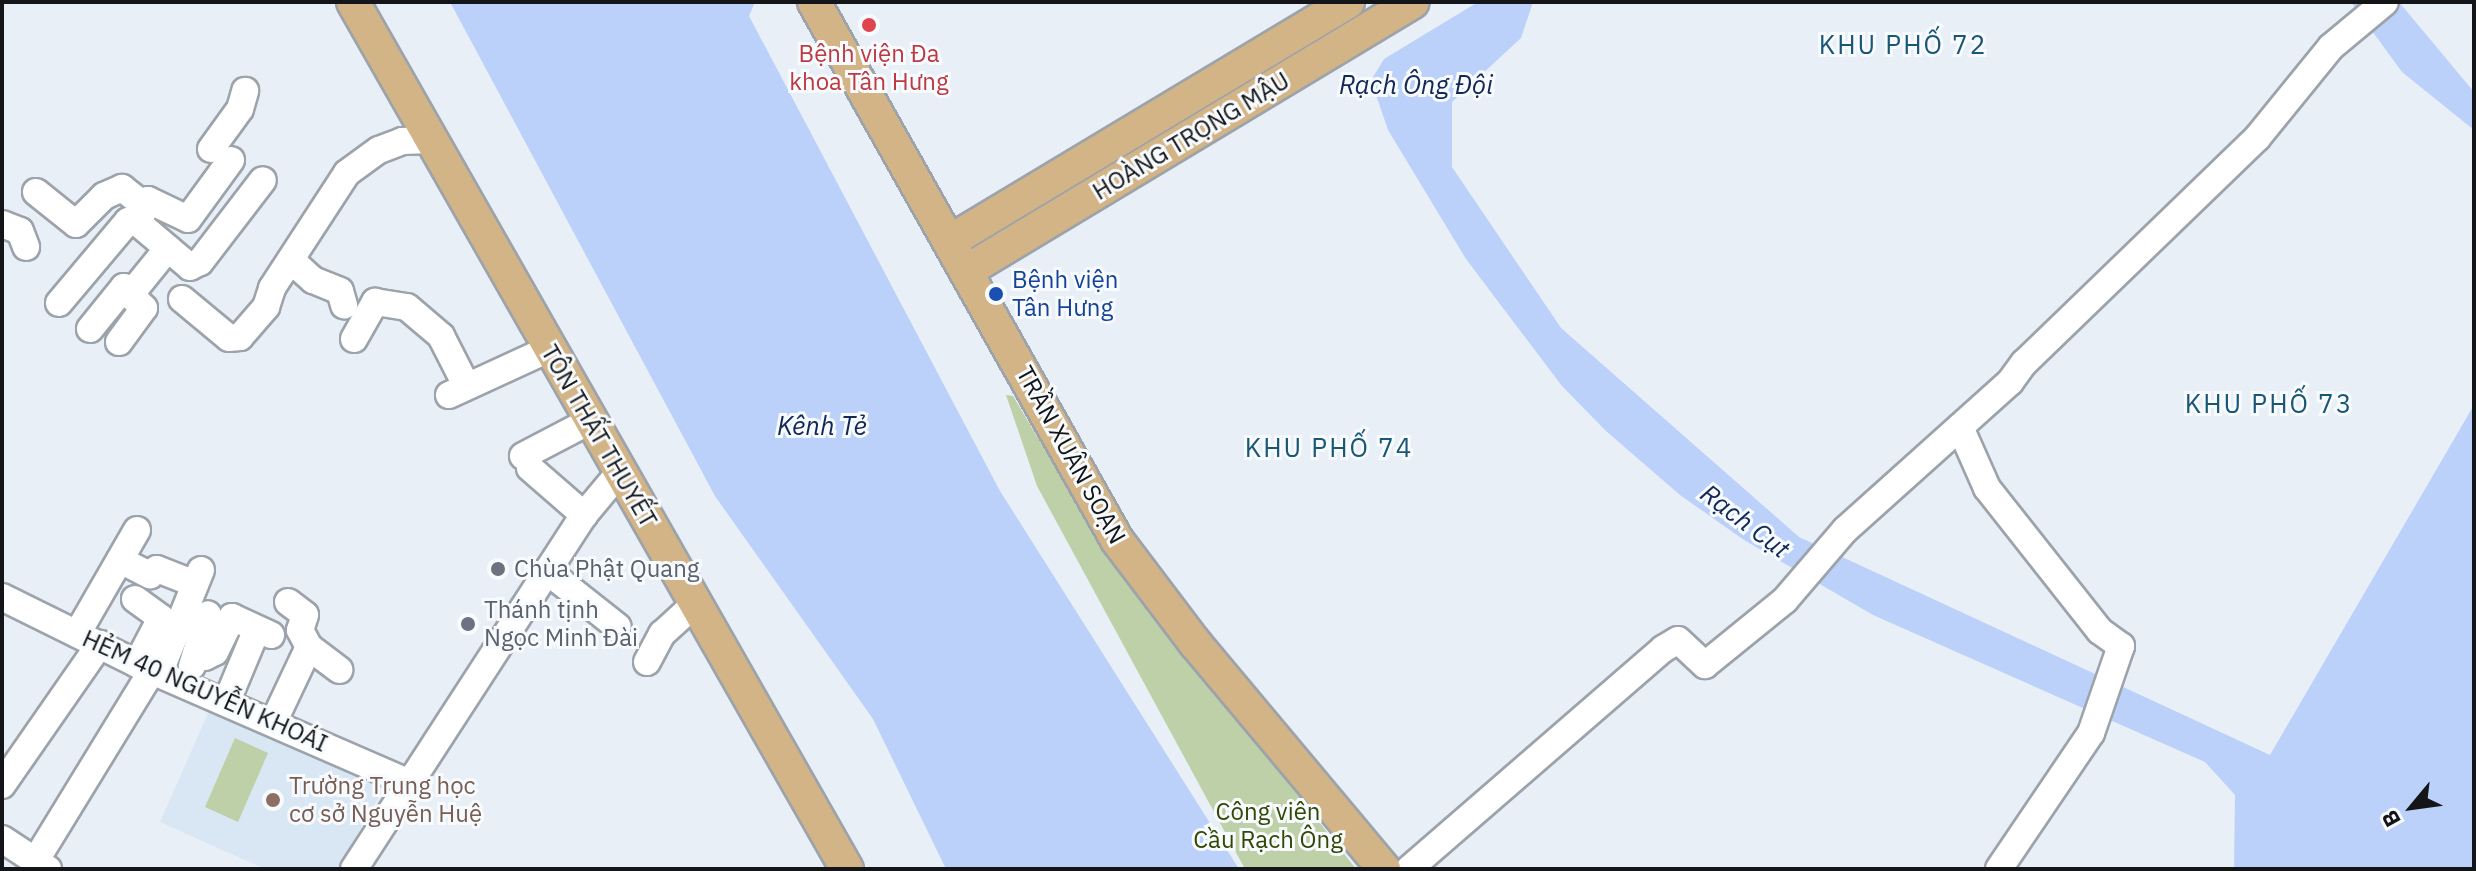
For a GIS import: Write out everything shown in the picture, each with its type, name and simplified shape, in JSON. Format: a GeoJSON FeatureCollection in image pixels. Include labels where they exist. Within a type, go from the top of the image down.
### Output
{"type":"FeatureCollection","features":[{"type":"Feature","properties":{"kind":"main road","name":"TÔN THẤT THUYẾT"},"geometry":{"type":"LineString","coordinates":[[353,2],[847,869]]}},
{"type":"Feature","properties":{"kind":"main road","name":"TRẦN XUÂN SOẠN"},"geometry":{"type":"LineString","coordinates":[[814,2],[952,240],[1117,540],[1195,643],[1384,869]]}},
{"type":"Feature","properties":{"kind":"main road","name":"HOÀNG TRỌNG MẬU"},"geometry":{"type":"LineString","coordinates":[[952,240],[1348,2]]}},
{"type":"Feature","properties":{"kind":"main road","name":"HOÀNG TRỌNG MẬU"},"geometry":{"type":"LineString","coordinates":[[968,270],[1413,2]]}},
{"type":"Feature","properties":{"kind":"main road"},"geometry":{"type":"LineString","coordinates":[[1277,45],[1295,73]]}},
{"type":"Feature","properties":{"kind":"street"},"geometry":{"type":"LineString","coordinates":[[1409,869],[1663,649],[1678,640],[1705,665],[1785,600],[1845,530],[1960,427],[2250,145],[2353,29],[2385,2]]}},
{"type":"Feature","properties":{"kind":"street"},"geometry":{"type":"LineString","coordinates":[[59,303],[128,221],[141,214],[148,200],[188,219],[221,154],[245,91]]}},
{"type":"Feature","properties":{"kind":"street"},"geometry":{"type":"LineString","coordinates":[[182,299],[229,338],[240,337],[293,262],[347,173],[362,158],[402,141],[431,140]]}},
{"type":"Feature","properties":{"kind":"street"},"geometry":{"type":"LineString","coordinates":[[36,192],[76,224],[104,196],[122,188],[168,248],[190,267],[200,262],[263,180]]}},
{"type":"Feature","properties":{"kind":"street"},"geometry":{"type":"LineString","coordinates":[[2,224],[20,231],[26,247]]}},
{"type":"Feature","properties":{"kind":"street"},"geometry":{"type":"LineString","coordinates":[[130,295],[168,248]]}},
{"type":"Feature","properties":{"kind":"street"},"geometry":{"type":"LineString","coordinates":[[293,262],[313,280],[340,291],[344,305]]}},
{"type":"Feature","properties":{"kind":"street"},"geometry":{"type":"LineString","coordinates":[[90,329],[124,287],[144,308],[119,342]]}},
{"type":"Feature","properties":{"kind":"street"},"geometry":{"type":"LineString","coordinates":[[354,339],[375,302],[407,307],[441,336],[457,390],[549,349]]}},
{"type":"Feature","properties":{"kind":"street"},"geometry":{"type":"LineString","coordinates":[[584,515],[526,462],[590,421]]}},
{"type":"Feature","properties":{"kind":"street"},"geometry":{"type":"LineString","coordinates":[[1960,427],[1987,488],[2100,631],[2121,646],[2091,733],[1999,869]]}},
{"type":"Feature","properties":{"kind":"street"},"geometry":{"type":"LineString","coordinates":[[354,869],[584,515],[619,473]]}},
{"type":"Feature","properties":{"kind":"street"},"geometry":{"type":"LineString","coordinates":[[2,785],[89,639],[120,560],[137,530]]}},
{"type":"Feature","properties":{"kind":"street"},"geometry":{"type":"LineString","coordinates":[[2,839],[42,865],[198,577],[157,569],[150,575],[120,560]]}},
{"type":"Feature","properties":{"kind":"street"},"geometry":{"type":"LineString","coordinates":[[547,571],[618,627]]}},
{"type":"Feature","properties":{"kind":"street","name":"HẺM 40 NGUYỄN KHOÁI"},"geometry":{"type":"LineString","coordinates":[[2,597],[150,669],[410,783]]}},
{"type":"Feature","properties":{"kind":"street"},"geometry":{"type":"LineString","coordinates":[[135,599],[161,618],[150,669]]}},
{"type":"Feature","properties":{"kind":"street"},"geometry":{"type":"LineString","coordinates":[[288,602],[305,615],[300,630],[309,647],[339,670]]}},
{"type":"Feature","properties":{"kind":"street"},"geometry":{"type":"LineString","coordinates":[[647,662],[662,634],[695,604]]}},
{"type":"Feature","properties":{"kind":"street"},"geometry":{"type":"LineString","coordinates":[[184,684],[197,652],[195,644],[208,614]]}},
{"type":"Feature","properties":{"kind":"street"},"geometry":{"type":"LineString","coordinates":[[197,652],[205,657],[215,652],[232,617],[264,632],[226,703]]}},
{"type":"Feature","properties":{"kind":"street"},"geometry":{"type":"LineString","coordinates":[[273,723],[309,647]]}},
{"type":"Feature","properties":{"kind":"shaded area","name":"Trường Trung học cơ sở Nguyễn Huệ"},"geometry":{"type":"Polygon","coordinates":[[[214,700],[390,778],[337,869],[265,869],[160,822],[214,700]]]}},
{"type":"Feature","properties":{"kind":"green space","name":"Công viên Cầu Rạch Ông"},"geometry":{"type":"Polygon","coordinates":[[[1006,395],[1013,396],[1100,543],[1356,869],[1245,869],[1037,486],[1006,395]]]}},
{"type":"Feature","properties":{"kind":"green space"},"geometry":{"type":"Polygon","coordinates":[[[235,738],[268,753],[238,822],[205,807],[235,738]]]}},
{"type":"Feature","properties":{"kind":"water","name":"Kênh Tẻ"},"geometry":{"type":"Polygon","coordinates":[[[450,2],[755,2],[749,16],[1000,491],[1239,869],[946,869],[873,719],[715,496],[450,2]]]}},
{"type":"Feature","properties":{"kind":"water"},"geometry":{"type":"Polygon","coordinates":[[[1478,2],[1533,2],[1521,38],[1452,102],[1452,167],[1561,328],[1799,537],[2270,755],[2474,405],[2474,869],[2234,869],[2235,795],[2205,762],[1873,615],[1744,540],[1680,495],[1606,431],[1562,386],[1466,259],[1388,130],[1375,92],[1373,77],[1384,59],[1478,2]]]}},
{"type":"Feature","properties":{"kind":"water"},"geometry":{"type":"Polygon","coordinates":[[[2351,2],[2399,2],[2474,92],[2474,130],[2402,72],[2351,2]]]}},
{"type":"Feature","properties":{"kind":"place","name":"Bệnh viện Đa khoa Tân Hưng"},"geometry":{"type":"Point","coordinates":[869,25]}},
{"type":"Feature","properties":{"kind":"place","name":"Bệnh viện Tân Hưng"},"geometry":{"type":"Point","coordinates":[996,294]}},
{"type":"Feature","properties":{"kind":"place","name":"Chùa Phật Quang"},"geometry":{"type":"Point","coordinates":[498,569]}},
{"type":"Feature","properties":{"kind":"place","name":"Thánh tịnh Ngọc Minh Đài"},"geometry":{"type":"Point","coordinates":[468,624]}},
{"type":"Feature","properties":{"kind":"place","name":"Trường Trung học cơ sở Nguyễn Huệ"},"geometry":{"type":"Point","coordinates":[273,800]}},
{"type":"Feature","properties":{"kind":"district","name":"KHU PHỐ 72"},"geometry":{"type":"Point","coordinates":[1903,45]}},
{"type":"Feature","properties":{"kind":"district","name":"KHU PHỐ 73"},"geometry":{"type":"Point","coordinates":[2269,404]}},
{"type":"Feature","properties":{"kind":"district","name":"KHU PHỐ 74"},"geometry":{"type":"Point","coordinates":[1329,448]}},
{"type":"Feature","properties":{"kind":"water label","name":"Rạch Ông Đội"},"geometry":{"type":"Point","coordinates":[1416,85]}},
{"type":"Feature","properties":{"kind":"water label","name":"Rạch Cụt"},"geometry":{"type":"Point","coordinates":[1745,521]}}]}
